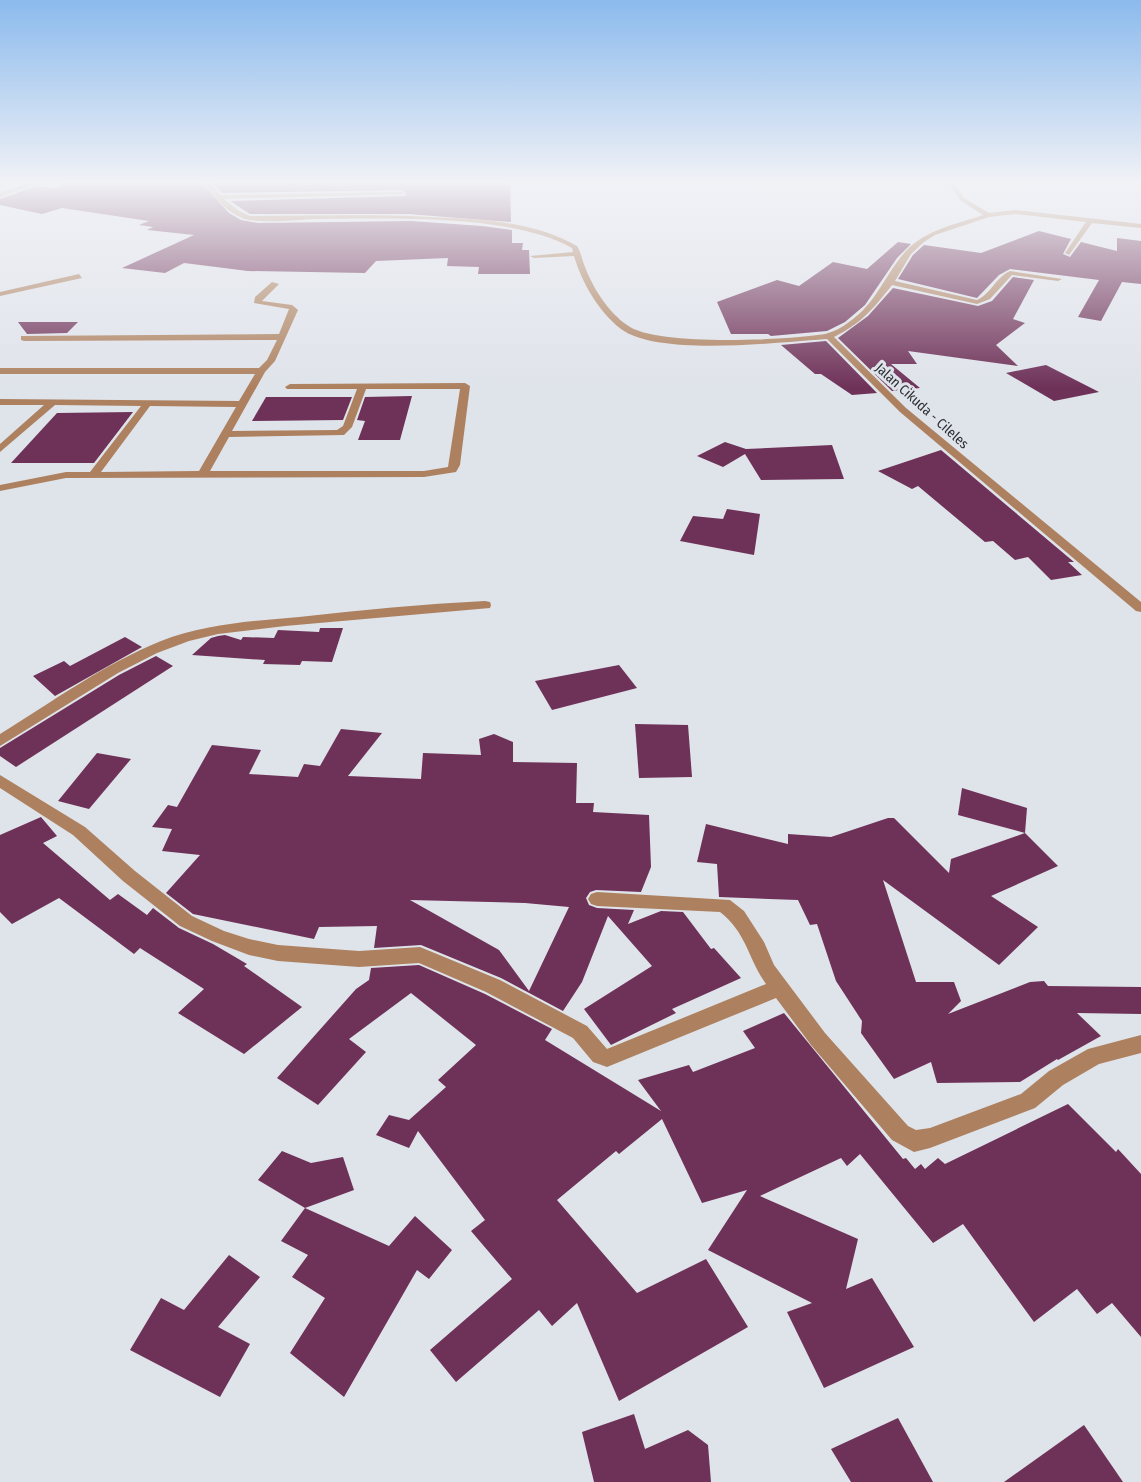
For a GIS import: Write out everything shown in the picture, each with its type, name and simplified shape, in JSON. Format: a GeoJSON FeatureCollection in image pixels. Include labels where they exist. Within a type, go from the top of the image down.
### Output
{"type":"FeatureCollection","features":[{"type":"Feature","properties":{"kind":"street"},"geometry":{"type":"LineString","coordinates":[[575,250],[594,294],[626,330],[637,335],[667,340],[705,341],[829,336],[851,325],[865,314],[911,250]]}},
{"type":"Feature","properties":{"kind":"street"},"geometry":{"type":"LineString","coordinates":[[534,256],[577,254]]}},
{"type":"Feature","properties":{"kind":"street"},"geometry":{"type":"LineString","coordinates":[[890,282],[977,302],[996,290],[1006,275],[1010,273],[1058,279]]}},
{"type":"Feature","properties":{"kind":"street"},"geometry":{"type":"LineString","coordinates":[[0,294],[79,276]]}},
{"type":"Feature","properties":{"kind":"street"},"geometry":{"type":"LineString","coordinates":[[202,476],[261,371],[271,361],[294,310],[292,307],[258,303],[258,299],[275,284]]}},
{"type":"Feature","properties":{"kind":"street","name":"Jalan Cikuda - Cileles"},"geometry":{"type":"LineString","coordinates":[[829,336],[903,410],[1141,608]]}},
{"type":"Feature","properties":{"kind":"street"},"geometry":{"type":"LineString","coordinates":[[24,338],[282,338]]}},
{"type":"Feature","properties":{"kind":"street"},"geometry":{"type":"LineString","coordinates":[[0,371],[261,371]]}},
{"type":"Feature","properties":{"kind":"street"},"geometry":{"type":"LineString","coordinates":[[226,434],[340,433],[347,427],[363,386]]}},
{"type":"Feature","properties":{"kind":"street"},"geometry":{"type":"LineString","coordinates":[[2,484],[56,476],[424,474],[452,470],[458,457],[465,386],[290,387]]}},
{"type":"Feature","properties":{"kind":"street"},"geometry":{"type":"LineString","coordinates":[[0,402],[242,404]]}},
{"type":"Feature","properties":{"kind":"street"},"geometry":{"type":"LineString","coordinates":[[0,449],[52,403]]}},
{"type":"Feature","properties":{"kind":"street"},"geometry":{"type":"LineString","coordinates":[[92,476],[147,404]]}},
{"type":"Feature","properties":{"kind":"street"},"geometry":{"type":"LineString","coordinates":[[0,741],[153,649],[185,639],[228,630],[345,616],[485,605]]}},
{"type":"Feature","properties":{"kind":"street"},"geometry":{"type":"LineString","coordinates":[[0,781],[79,831],[129,876],[186,921],[218,936],[249,947],[278,953],[359,959],[420,955],[493,986],[580,1032],[600,1055],[607,1058],[781,987]]}},
{"type":"Feature","properties":{"kind":"street"},"geometry":{"type":"LineString","coordinates":[[597,899],[724,905],[738,916],[758,947],[766,969],[818,1039],[900,1133],[914,1141],[930,1138],[1028,1101],[1056,1078],[1095,1056],[1141,1044]]}},
{"type":"Feature","properties":{"kind":"building"},"geometry":{"type":"Polygon","coordinates":[[[161,250],[529,250],[530,274],[478,274],[479,267],[447,266],[448,258],[376,261],[365,273],[248,271],[184,263],[165,273],[122,268],[161,250]]]}},
{"type":"Feature","properties":{"kind":"building"},"geometry":{"type":"Polygon","coordinates":[[[889,250],[905,250],[865,305],[845,322],[827,331],[771,336],[768,334],[731,334],[717,302],[777,280],[799,286],[833,262],[867,269],[889,250]]]}},
{"type":"Feature","properties":{"kind":"building"},"geometry":{"type":"Polygon","coordinates":[[[918,250],[961,250],[981,253],[988,250],[1065,250],[1063,254],[1070,257],[1075,250],[1141,250],[1141,284],[1122,282],[1101,321],[1078,317],[1099,280],[1010,269],[999,275],[977,298],[898,279],[918,250]]]}},
{"type":"Feature","properties":{"kind":"building"},"geometry":{"type":"Polygon","coordinates":[[[1013,277],[1034,280],[1013,319],[1025,323],[996,345],[1018,366],[908,351],[917,364],[891,364],[920,388],[892,391],[838,338],[868,316],[893,288],[978,306],[992,301],[1013,277]]]}},
{"type":"Feature","properties":{"kind":"building"},"geometry":{"type":"Polygon","coordinates":[[[18,322],[78,322],[67,333],[27,334],[18,322]]]}},
{"type":"Feature","properties":{"kind":"building"},"geometry":{"type":"Polygon","coordinates":[[[826,341],[877,393],[852,395],[821,374],[815,374],[781,345],[826,341]]]}},
{"type":"Feature","properties":{"kind":"building"},"geometry":{"type":"Polygon","coordinates":[[[1046,365],[1099,392],[1054,401],[1006,373],[1046,365]]]}},
{"type":"Feature","properties":{"kind":"building"},"geometry":{"type":"Polygon","coordinates":[[[412,396],[400,440],[358,440],[365,421],[357,420],[365,397],[412,396]]]}},
{"type":"Feature","properties":{"kind":"building"},"geometry":{"type":"Polygon","coordinates":[[[266,397],[352,397],[343,420],[252,421],[266,397]]]}},
{"type":"Feature","properties":{"kind":"building"},"geometry":{"type":"Polygon","coordinates":[[[133,412],[94,463],[11,463],[57,413],[133,412]]]}},
{"type":"Feature","properties":{"kind":"building"},"geometry":{"type":"Polygon","coordinates":[[[725,442],[746,449],[832,445],[844,479],[761,480],[745,454],[723,467],[697,456],[725,442]]]}},
{"type":"Feature","properties":{"kind":"building"},"geometry":{"type":"Polygon","coordinates":[[[941,450],[1074,562],[1068,562],[1082,575],[1051,580],[1028,557],[1015,560],[993,541],[985,542],[918,486],[912,489],[878,471],[941,450]]]}},
{"type":"Feature","properties":{"kind":"building"},"geometry":{"type":"Polygon","coordinates":[[[727,509],[760,514],[754,555],[680,541],[693,516],[723,519],[727,509]]]}},
{"type":"Feature","properties":{"kind":"building"},"geometry":{"type":"Polygon","coordinates":[[[320,628],[343,628],[332,662],[302,661],[300,665],[263,664],[265,660],[192,655],[211,638],[218,636],[225,635],[241,640],[243,637],[274,638],[278,630],[319,632],[320,628]]]}},
{"type":"Feature","properties":{"kind":"building"},"geometry":{"type":"Polygon","coordinates":[[[125,637],[142,647],[55,696],[33,676],[64,661],[70,666],[125,637]]]}},
{"type":"Feature","properties":{"kind":"building"},"geometry":{"type":"Polygon","coordinates":[[[156,656],[173,666],[16,767],[0,756],[0,748],[119,675],[156,656]]]}},
{"type":"Feature","properties":{"kind":"building"},"geometry":{"type":"Polygon","coordinates":[[[619,665],[637,688],[552,710],[535,681],[619,665]]]}},
{"type":"Feature","properties":{"kind":"building"},"geometry":{"type":"Polygon","coordinates":[[[635,724],[688,725],[692,777],[639,778],[635,724]]]}},
{"type":"Feature","properties":{"kind":"building"},"geometry":{"type":"Polygon","coordinates":[[[341,729],[382,733],[348,776],[421,779],[423,753],[481,755],[479,739],[494,734],[513,742],[513,762],[577,763],[576,803],[594,803],[593,812],[649,815],[651,867],[641,892],[596,890],[590,892],[586,898],[589,905],[597,908],[634,910],[628,924],[661,911],[683,912],[711,949],[714,948],[741,978],[672,1009],[676,1013],[611,1045],[584,1009],[652,966],[608,916],[582,982],[563,1011],[501,978],[421,945],[374,948],[377,926],[319,927],[314,939],[193,914],[166,893],[200,855],[162,851],[172,829],[152,827],[168,805],[177,807],[212,745],[261,750],[249,774],[298,777],[304,764],[320,766],[341,729]],[[410,900],[499,950],[529,991],[569,907],[525,903],[410,900]]]}},
{"type":"Feature","properties":{"kind":"building"},"geometry":{"type":"Polygon","coordinates":[[[97,753],[131,759],[89,809],[58,801],[97,753]]]}},
{"type":"Feature","properties":{"kind":"building"},"geometry":{"type":"Polygon","coordinates":[[[962,788],[1027,808],[1025,833],[958,815],[962,788]]]}},
{"type":"Feature","properties":{"kind":"building"},"geometry":{"type":"Polygon","coordinates":[[[41,817],[57,836],[43,843],[110,900],[118,894],[147,915],[153,908],[179,928],[247,964],[244,966],[302,1007],[244,1054],[178,1013],[204,989],[140,948],[134,954],[59,898],[12,924],[0,912],[0,835],[41,817]]]}},
{"type":"Feature","properties":{"kind":"building"},"geometry":{"type":"Polygon","coordinates":[[[894,818],[949,873],[951,859],[1025,833],[1058,866],[991,896],[1038,927],[999,965],[883,880],[916,982],[954,982],[961,1001],[948,1014],[1030,982],[1044,981],[1048,986],[1141,987],[1141,1014],[1077,1013],[1101,1036],[1020,1082],[937,1083],[931,1062],[894,1079],[861,1033],[862,1021],[836,981],[817,924],[810,925],[798,900],[719,897],[717,864],[697,862],[706,824],[788,844],[788,834],[831,837],[894,818]]]}},
{"type":"Feature","properties":{"kind":"building"},"geometry":{"type":"Polygon","coordinates":[[[419,965],[485,994],[552,1029],[545,1040],[661,1111],[638,1080],[689,1065],[693,1072],[755,1048],[743,1031],[784,1013],[903,1159],[906,1158],[915,1169],[921,1164],[925,1169],[938,1158],[945,1164],[1068,1104],[1116,1152],[1118,1149],[1141,1174],[1141,1337],[1112,1303],[1097,1314],[1077,1289],[1034,1322],[963,1224],[933,1243],[860,1154],[847,1166],[841,1158],[760,1196],[858,1239],[846,1289],[872,1278],[914,1347],[824,1388],[787,1312],[812,1303],[708,1250],[747,1190],[702,1203],[662,1119],[619,1154],[616,1151],[557,1200],[637,1293],[706,1259],[748,1327],[619,1401],[577,1303],[552,1326],[539,1310],[456,1382],[430,1350],[512,1279],[471,1231],[485,1220],[418,1131],[409,1148],[376,1135],[389,1115],[409,1120],[446,1087],[438,1080],[476,1045],[411,993],[349,1039],[366,1052],[318,1105],[277,1078],[356,989],[369,980],[371,968],[419,965]]]}},
{"type":"Feature","properties":{"kind":"building"},"geometry":{"type":"Polygon","coordinates":[[[282,1151],[311,1163],[343,1157],[354,1190],[305,1208],[258,1180],[282,1151]]]}},
{"type":"Feature","properties":{"kind":"building"},"geometry":{"type":"Polygon","coordinates":[[[305,1208],[389,1246],[415,1216],[452,1250],[429,1279],[417,1270],[344,1397],[290,1353],[325,1298],[292,1277],[308,1255],[281,1241],[305,1208]]]}},
{"type":"Feature","properties":{"kind":"building"},"geometry":{"type":"Polygon","coordinates":[[[229,1255],[260,1277],[218,1327],[250,1344],[220,1397],[130,1350],[161,1298],[184,1310],[229,1255]]]}},
{"type":"Feature","properties":{"kind":"building"},"geometry":{"type":"Polygon","coordinates":[[[634,1414],[645,1449],[688,1430],[708,1445],[711,1482],[594,1482],[582,1432],[634,1414]]]}},
{"type":"Feature","properties":{"kind":"building"},"geometry":{"type":"Polygon","coordinates":[[[898,1418],[933,1482],[851,1482],[831,1449],[898,1418]]]}},
{"type":"Feature","properties":{"kind":"building"},"geometry":{"type":"Polygon","coordinates":[[[1084,1425],[1123,1482],[1004,1482],[1084,1425]]]}}]}
